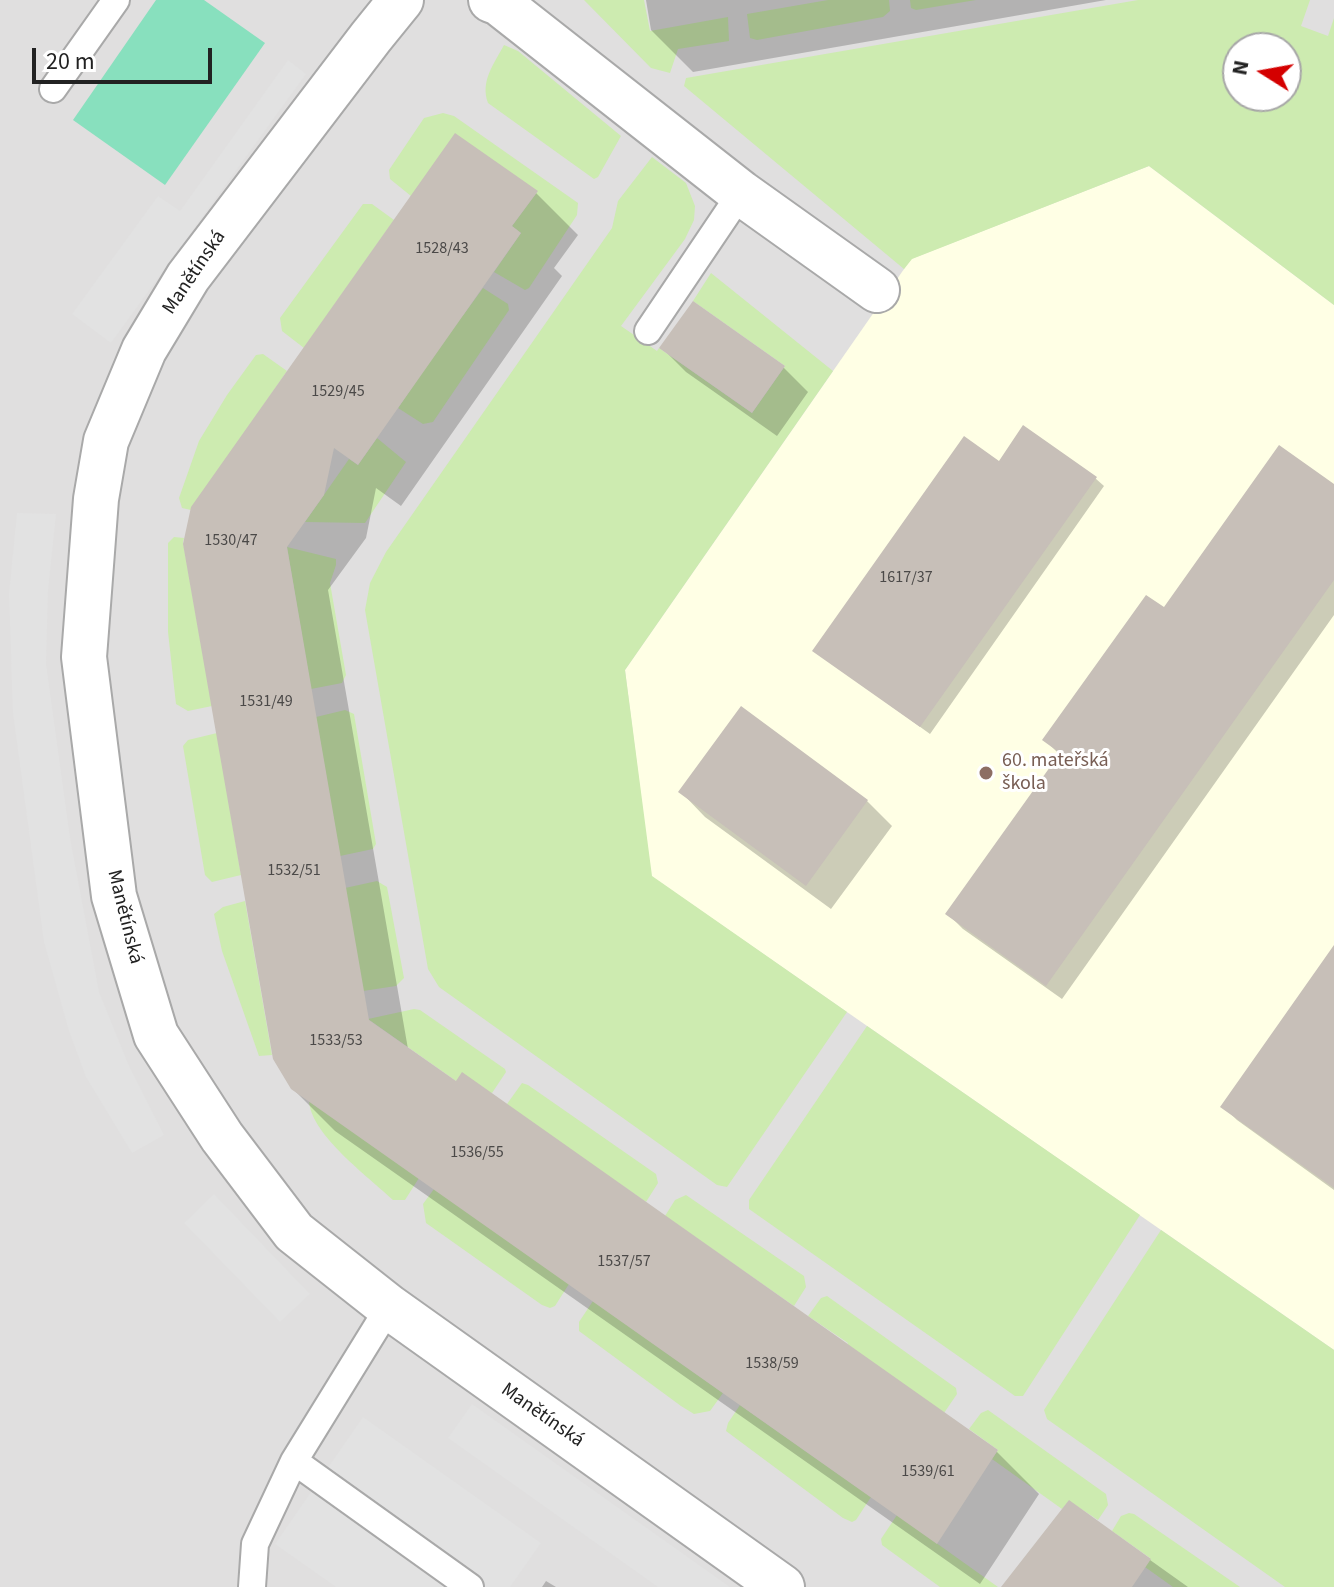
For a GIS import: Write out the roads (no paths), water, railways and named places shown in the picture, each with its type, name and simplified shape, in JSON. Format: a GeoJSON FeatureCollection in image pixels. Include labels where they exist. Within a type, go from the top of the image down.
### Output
{"type":"FeatureCollection","features":[{"type":"Feature","properties":{"kind":"street","name":"Manětínská"},"geometry":{"type":"LineString","coordinates":[[401,0],[188,277],[144,350],[106,441],[96,499],[84,657],[114,896],[156,1035],[222,1137],[294,1232],[389,1307],[782,1587]]}},
{"type":"Feature","properties":{"kind":"street"},"geometry":{"type":"LineString","coordinates":[[491,0],[741,193],[877,290]]}},
{"type":"Feature","properties":{"kind":"lane"},"geometry":{"type":"LineString","coordinates":[[53,89],[116,0]]}},
{"type":"Feature","properties":{"kind":"lane"},"geometry":{"type":"LineString","coordinates":[[648,331],[741,193]]}},
{"type":"Feature","properties":{"kind":"lane"},"geometry":{"type":"LineString","coordinates":[[252,1587],[255,1544],[294,1461],[389,1307]]}},
{"type":"Feature","properties":{"kind":"lane"},"geometry":{"type":"LineString","coordinates":[[294,1461],[470,1587]]}},
{"type":"Feature","properties":{"kind":"place","name":"60. mateřská škola"},"geometry":{"type":"Point","coordinates":[986,773]}}]}
